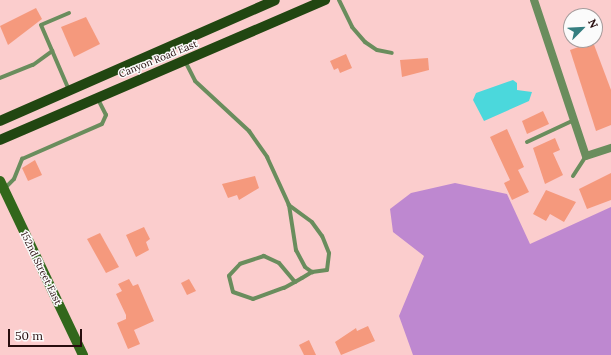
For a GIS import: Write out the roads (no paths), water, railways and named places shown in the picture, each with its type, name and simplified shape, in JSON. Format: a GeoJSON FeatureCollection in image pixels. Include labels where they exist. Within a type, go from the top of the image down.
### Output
{"type":"FeatureCollection","features":[{"type":"Feature","properties":{"kind":"main road","name":"Canyon Road East"},"geometry":{"type":"LineString","coordinates":[[0,121],[275,0]]}},
{"type":"Feature","properties":{"kind":"main road","name":"Canyon Road East"},"geometry":{"type":"LineString","coordinates":[[0,140],[325,0]]}},
{"type":"Feature","properties":{"kind":"street"},"geometry":{"type":"LineString","coordinates":[[534,0],[586,156],[611,148]]}},
{"type":"Feature","properties":{"kind":"street","name":"152nd Street East"},"geometry":{"type":"LineString","coordinates":[[2,185],[83,355]]}},
{"type":"Feature","properties":{"kind":"lane"},"geometry":{"type":"LineString","coordinates":[[339,0],[352,27],[365,42],[377,50],[392,54]]}},
{"type":"Feature","properties":{"kind":"lane"},"geometry":{"type":"LineString","coordinates":[[69,12],[41,25],[69,90]]}},
{"type":"Feature","properties":{"kind":"lane"},"geometry":{"type":"LineString","coordinates":[[0,78],[33,65],[52,52]]}},
{"type":"Feature","properties":{"kind":"lane"},"geometry":{"type":"LineString","coordinates":[[185,61],[195,81],[259,143],[289,205],[296,250],[305,267],[312,272]]}},
{"type":"Feature","properties":{"kind":"lane"},"geometry":{"type":"LineString","coordinates":[[2,185],[14,179],[22,159],[102,124],[106,115],[97,97]]}},
{"type":"Feature","properties":{"kind":"lane"},"geometry":{"type":"LineString","coordinates":[[527,142],[574,120]]}},
{"type":"Feature","properties":{"kind":"lane"},"geometry":{"type":"LineString","coordinates":[[573,176],[586,156]]}},
{"type":"Feature","properties":{"kind":"lane"},"geometry":{"type":"LineString","coordinates":[[289,205],[312,222],[329,253],[327,270],[312,272],[295,282],[261,297],[244,298],[233,292],[229,276],[240,264],[264,256],[279,263],[295,282]]}},
{"type":"Feature","properties":{"kind":"water"},"geometry":{"type":"Polygon","coordinates":[[[513,80],[517,83],[517,90],[532,92],[529,101],[484,121],[473,100],[476,93],[513,80]]]}}]}
